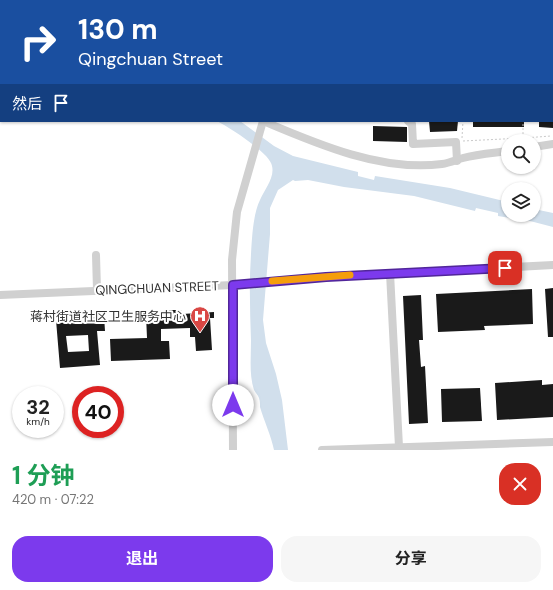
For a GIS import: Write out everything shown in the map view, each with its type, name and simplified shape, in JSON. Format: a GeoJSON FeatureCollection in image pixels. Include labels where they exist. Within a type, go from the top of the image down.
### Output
{"type":"FeatureCollection","features":[{"type":"Feature","properties":{"kind":"street"},"geometry":{"type":"LineString","coordinates":[[233,450],[232,260],[237,212],[253,151],[263,122]]}},
{"type":"Feature","properties":{"kind":"street"},"geometry":{"type":"LineString","coordinates":[[265,122],[334,150],[382,161],[413,165],[442,164],[457,161],[463,158],[501,152]]}},
{"type":"Feature","properties":{"kind":"street"},"geometry":{"type":"LineString","coordinates":[[409,122],[412,124],[413,144],[456,142],[457,161]]}},
{"type":"Feature","properties":{"kind":"street"},"geometry":{"type":"LineString","coordinates":[[541,146],[553,144]]}},
{"type":"Feature","properties":{"kind":"street"},"geometry":{"type":"LineString","coordinates":[[96,255],[97,290]]}},
{"type":"Feature","properties":{"kind":"street","name":"QINGCHUAN STREET"},"geometry":{"type":"LineString","coordinates":[[0,295],[233,285],[326,277],[553,265]]}},
{"type":"Feature","properties":{"kind":"street"},"geometry":{"type":"LineString","coordinates":[[390,274],[399,447]]}},
{"type":"Feature","properties":{"kind":"street"},"geometry":{"type":"LineString","coordinates":[[322,450],[553,442]]}},
{"type":"Feature","properties":{"kind":"path"},"geometry":{"type":"LineString","coordinates":[[463,122],[462,141],[501,139]]}},
{"type":"Feature","properties":{"kind":"path"},"geometry":{"type":"LineString","coordinates":[[523,122],[524,134]]}},
{"type":"Feature","properties":{"kind":"path"},"geometry":{"type":"LineString","coordinates":[[541,137],[553,136]]}},
{"type":"Feature","properties":{"kind":"water"},"geometry":{"type":"Polygon","coordinates":[[[219,122],[241,122],[274,146],[293,156],[358,172],[358,176],[374,180],[375,176],[450,188],[501,200],[501,216],[498,216],[498,213],[476,208],[475,211],[414,196],[344,187],[308,180],[293,180],[278,190],[270,208],[270,234],[263,320],[266,343],[276,374],[282,400],[288,450],[274,450],[260,407],[260,401],[254,390],[251,378],[250,276],[252,234],[258,206],[271,179],[273,170],[270,161],[257,148],[240,135],[219,122]]]}},
{"type":"Feature","properties":{"kind":"water"},"geometry":{"type":"Polygon","coordinates":[[[541,210],[553,213],[553,227],[534,222],[541,222],[541,210]]]}},
{"type":"Feature","properties":{"kind":"building"},"geometry":{"type":"Polygon","coordinates":[[[429,122],[458,122],[457,131],[430,132],[429,122]]]}},
{"type":"Feature","properties":{"kind":"building"},"geometry":{"type":"Polygon","coordinates":[[[473,122],[524,122],[524,127],[473,127],[473,122]]]}},
{"type":"Feature","properties":{"kind":"building"},"geometry":{"type":"Polygon","coordinates":[[[539,122],[553,122],[553,128],[539,127],[539,122]]]}},
{"type":"Feature","properties":{"kind":"building"},"geometry":{"type":"Polygon","coordinates":[[[373,126],[407,127],[407,142],[373,141],[373,126]]]}},
{"type":"Feature","properties":{"kind":"building"},"geometry":{"type":"Polygon","coordinates":[[[553,288],[553,337],[548,337],[545,289],[553,288]]]}},
{"type":"Feature","properties":{"kind":"building"},"geometry":{"type":"Polygon","coordinates":[[[532,289],[533,324],[484,326],[485,330],[438,332],[436,294],[532,289]]]}},
{"type":"Feature","properties":{"kind":"building"},"geometry":{"type":"Polygon","coordinates":[[[421,295],[423,340],[419,340],[421,367],[425,366],[428,423],[409,424],[403,296],[421,295]]]}},
{"type":"Feature","properties":{"kind":"building","name":"蒋村街道社区卫生服务中心"},"geometry":{"type":"Polygon","coordinates":[[[166,310],[181,310],[182,314],[214,312],[214,318],[210,318],[212,350],[196,351],[195,337],[190,337],[190,328],[161,329],[161,341],[169,341],[170,359],[111,361],[110,339],[147,338],[146,315],[167,314],[166,310]]]}},
{"type":"Feature","properties":{"kind":"building"},"geometry":{"type":"Polygon","coordinates":[[[104,316],[105,331],[97,331],[100,365],[60,368],[56,320],[104,316]],[[88,335],[66,336],[68,352],[89,351],[88,335]]]}},
{"type":"Feature","properties":{"kind":"building"},"geometry":{"type":"Polygon","coordinates":[[[542,380],[542,385],[553,384],[553,417],[497,420],[495,383],[542,380]]]}},
{"type":"Feature","properties":{"kind":"building"},"geometry":{"type":"Polygon","coordinates":[[[480,388],[482,421],[442,422],[441,389],[480,388]]]}},
{"type":"Feature","properties":{"kind":"slow traffic"},"geometry":{"type":"LineString","coordinates":[[272,281],[350,275]]}},
{"type":"Feature","properties":{"kind":"place","name":"蒋村街道社区卫生服务中心"},"geometry":{"type":"Point","coordinates":[200,333]}},
{"type":"Feature","properties":{"kind":"route"},"geometry":{"type":"LineString","coordinates":[[233,405],[233,285],[326,277],[505,268]]}}]}
